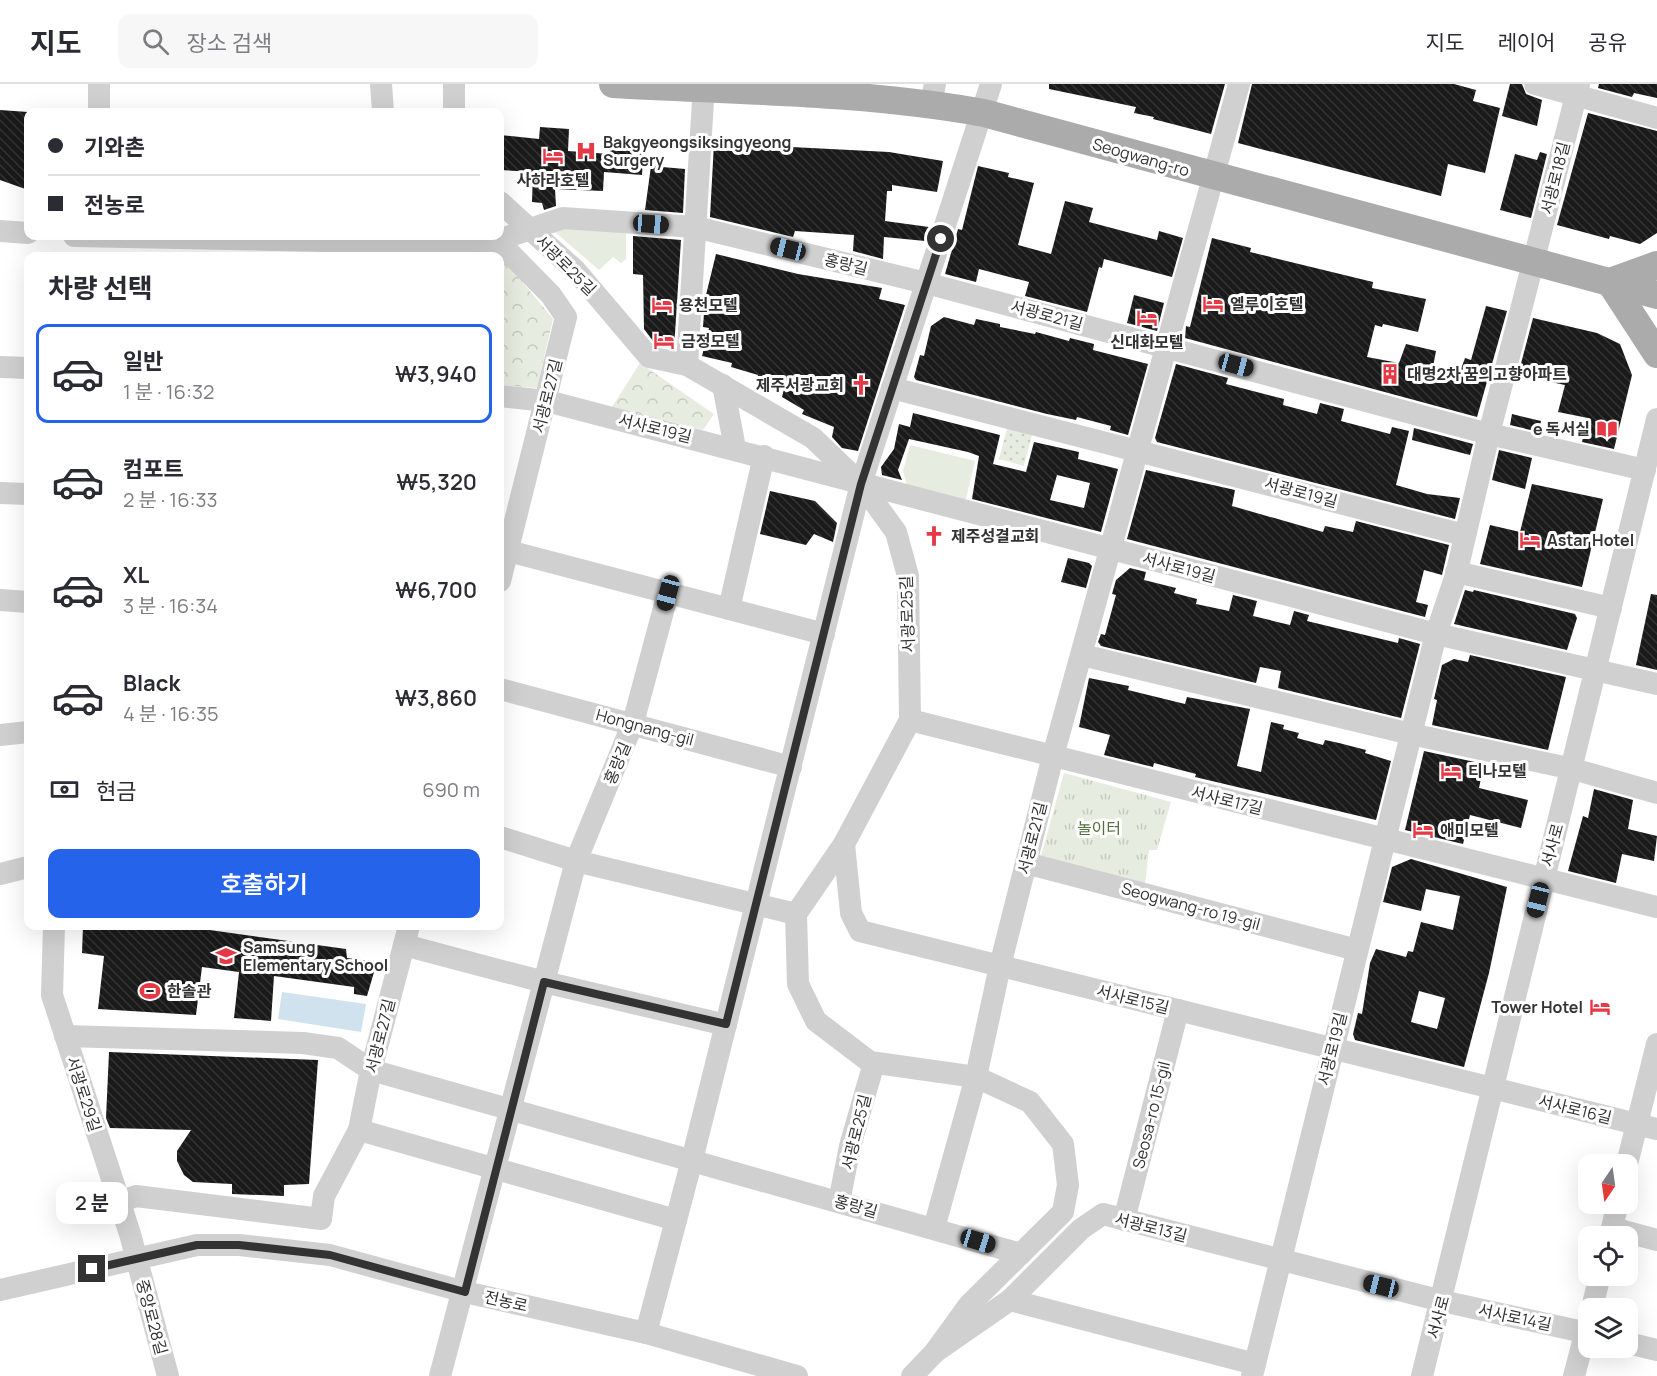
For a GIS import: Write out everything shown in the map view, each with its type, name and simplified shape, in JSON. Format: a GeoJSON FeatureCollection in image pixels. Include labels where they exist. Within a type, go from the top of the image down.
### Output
{"type":"FeatureCollection","features":[{"type":"Feature","properties":{"kind":"main road","name":"Seogwang-ro"},"geometry":{"type":"LineString","coordinates":[[613,84],[933,94],[984,113],[1213,177],[1657,295]]}},
{"type":"Feature","properties":{"kind":"main road"},"geometry":{"type":"LineString","coordinates":[[1657,265],[1610,282],[1657,354]]}},
{"type":"Feature","properties":{"kind":"street"},"geometry":{"type":"LineString","coordinates":[[99,84],[99,108]]}},
{"type":"Feature","properties":{"kind":"street"},"geometry":{"type":"LineString","coordinates":[[381,84],[383,108]]}},
{"type":"Feature","properties":{"kind":"street"},"geometry":{"type":"LineString","coordinates":[[454,84],[454,108]]}},
{"type":"Feature","properties":{"kind":"street"},"geometry":{"type":"LineString","coordinates":[[645,1333],[692,1160],[861,484],[984,113],[991,84]]}},
{"type":"Feature","properties":{"kind":"street","name":"서광로21길"},"geometry":{"type":"LineString","coordinates":[[934,1228],[976,1077],[1000,966],[1053,756],[1239,84]]}},
{"type":"Feature","properties":{"kind":"street"},"geometry":{"type":"LineString","coordinates":[[1535,84],[1578,89],[1657,118]]}},
{"type":"Feature","properties":{"kind":"street"},"geometry":{"type":"LineString","coordinates":[[687,364],[704,87]]}},
{"type":"Feature","properties":{"kind":"street","name":"서광로18길"},"geometry":{"type":"LineString","coordinates":[[1533,262],[1578,89]]}},
{"type":"Feature","properties":{"kind":"street","name":"서광로25길"},"geometry":{"type":"LineString","coordinates":[[504,206],[576,271],[649,357],[687,364],[813,438],[861,484],[896,532],[908,576],[910,720],[844,844],[796,914]]}},
{"type":"Feature","properties":{"kind":"street","name":"홍랑길"},"geometry":{"type":"LineString","coordinates":[[504,236],[563,218],[695,227],[926,283]]}},
{"type":"Feature","properties":{"kind":"street"},"geometry":{"type":"LineString","coordinates":[[0,231],[24,233]]}},
{"type":"Feature","properties":{"kind":"street","name":"홍랑길"},"geometry":{"type":"LineString","coordinates":[[214,240],[472,249],[491,240]]}},
{"type":"Feature","properties":{"kind":"street"},"geometry":{"type":"LineString","coordinates":[[497,240],[551,295],[566,317]]}},
{"type":"Feature","properties":{"kind":"street","name":"서광로19길"},"geometry":{"type":"LineString","coordinates":[[1010,1300],[1254,1370],[1279,1260],[1436,634],[1456,572],[1533,262]]}},
{"type":"Feature","properties":{"kind":"street","name":"서광로27길"},"geometry":{"type":"LineString","coordinates":[[504,566],[547,401],[576,271]]}},
{"type":"Feature","properties":{"kind":"street","name":"서광로21길"},"geometry":{"type":"LineString","coordinates":[[926,283],[1167,347]]}},
{"type":"Feature","properties":{"kind":"street"},"geometry":{"type":"LineString","coordinates":[[1167,347],[1489,434],[1645,470]]}},
{"type":"Feature","properties":{"kind":"street"},"geometry":{"type":"LineString","coordinates":[[0,367],[24,369]]}},
{"type":"Feature","properties":{"kind":"street"},"geometry":{"type":"LineString","coordinates":[[723,385],[735,448]]}},
{"type":"Feature","properties":{"kind":"street"},"geometry":{"type":"LineString","coordinates":[[892,388],[1139,450]]}},
{"type":"Feature","properties":{"kind":"street","name":"서사로19길"},"geometry":{"type":"LineString","coordinates":[[504,396],[547,401],[735,448],[861,484],[1436,634],[1657,684]]}},
{"type":"Feature","properties":{"kind":"street","name":"서사로"},"geometry":{"type":"LineString","coordinates":[[1422,1376],[1543,879],[1573,769],[1657,419]]}},
{"type":"Feature","properties":{"kind":"street","name":"서광로19길"},"geometry":{"type":"LineString","coordinates":[[1139,450],[1464,535]]}},
{"type":"Feature","properties":{"kind":"street"},"geometry":{"type":"LineString","coordinates":[[729,609],[764,456]]}},
{"type":"Feature","properties":{"kind":"street"},"geometry":{"type":"LineString","coordinates":[[0,492],[24,494]]}},
{"type":"Feature","properties":{"kind":"street"},"geometry":{"type":"LineString","coordinates":[[508,550],[824,634]]}},
{"type":"Feature","properties":{"kind":"street"},"geometry":{"type":"LineString","coordinates":[[1456,572],[1611,608]]}},
{"type":"Feature","properties":{"kind":"street","name":"홍랑길"},"geometry":{"type":"LineString","coordinates":[[441,1376],[465,1292],[510,1109],[576,861],[633,723],[668,593]]}},
{"type":"Feature","properties":{"kind":"street"},"geometry":{"type":"LineString","coordinates":[[0,600],[24,602]]}},
{"type":"Feature","properties":{"kind":"street"},"geometry":{"type":"LineString","coordinates":[[1082,655],[1411,734],[1573,769],[1657,793]]}},
{"type":"Feature","properties":{"kind":"street","name":"Hongnang-gil"},"geometry":{"type":"LineString","coordinates":[[504,690],[791,766]]}},
{"type":"Feature","properties":{"kind":"street","name":"서사로17길"},"geometry":{"type":"LineString","coordinates":[[910,720],[1657,907]]}},
{"type":"Feature","properties":{"kind":"street"},"geometry":{"type":"LineString","coordinates":[[0,735],[24,732]]}},
{"type":"Feature","properties":{"kind":"street"},"geometry":{"type":"LineString","coordinates":[[504,838],[576,861],[796,914],[798,984],[816,1021],[874,1063],[976,1077],[1030,1102],[1063,1144],[1068,1185],[1063,1212],[969,1305],[935,1352]]}},
{"type":"Feature","properties":{"kind":"street","name":"서사로15길"},"geometry":{"type":"LineString","coordinates":[[844,844],[851,913],[861,931],[1492,1089]]}},
{"type":"Feature","properties":{"kind":"street","name":"Seogwang-ro 19-gil"},"geometry":{"type":"LineString","coordinates":[[1026,863],[1357,950]]}},
{"type":"Feature","properties":{"kind":"street"},"geometry":{"type":"LineString","coordinates":[[0,874],[24,868]]}},
{"type":"Feature","properties":{"kind":"street","name":"서광로29길"},"geometry":{"type":"LineString","coordinates":[[54,930],[52,995],[120,1202],[136,1259]]}},
{"type":"Feature","properties":{"kind":"street"},"geometry":{"type":"LineString","coordinates":[[406,935],[544,982],[726,1024]]}},
{"type":"Feature","properties":{"kind":"street","name":"서광로27길"},"geometry":{"type":"LineString","coordinates":[[120,1202],[136,1196],[321,1219],[324,1196],[355,1138],[406,935]]}},
{"type":"Feature","properties":{"kind":"street","name":"Seosa-ro 15-gil"},"geometry":{"type":"LineString","coordinates":[[1124,1220],[1178,1010]]}},
{"type":"Feature","properties":{"kind":"street","name":"홍랑길"},"geometry":{"type":"LineString","coordinates":[[65,1036],[303,1043],[338,1047],[371,1070],[1021,1254]]}},
{"type":"Feature","properties":{"kind":"street"},"geometry":{"type":"LineString","coordinates":[[1632,1154],[1647,1127],[1657,1044]]}},
{"type":"Feature","properties":{"kind":"street","name":"서광로25길"},"geometry":{"type":"LineString","coordinates":[[839,1202],[850,1146],[874,1063]]}},
{"type":"Feature","properties":{"kind":"street","name":"서사로16길"},"geometry":{"type":"LineString","coordinates":[[1492,1089],[1647,1127]]}},
{"type":"Feature","properties":{"kind":"street"},"geometry":{"type":"LineString","coordinates":[[355,1138],[495,1169],[676,1220]]}},
{"type":"Feature","properties":{"kind":"street"},"geometry":{"type":"LineString","coordinates":[[1063,1212],[1081,1229]]}},
{"type":"Feature","properties":{"kind":"street","name":"서광로13길"},"geometry":{"type":"LineString","coordinates":[[912,1376],[935,1352],[1010,1300],[1081,1229],[1103,1214],[1442,1301]]}},
{"type":"Feature","properties":{"kind":"street"},"geometry":{"type":"LineString","coordinates":[[1638,1237],[1657,1240]]}},
{"type":"Feature","properties":{"kind":"street","name":"전농로"},"geometry":{"type":"LineString","coordinates":[[0,1290],[197,1245],[239,1245],[330,1255],[465,1292],[645,1333],[797,1376]]}},
{"type":"Feature","properties":{"kind":"street","name":"중앙로28길"},"geometry":{"type":"LineString","coordinates":[[136,1259],[168,1376]]}},
{"type":"Feature","properties":{"kind":"street","name":"서사로14길"},"geometry":{"type":"LineString","coordinates":[[1442,1301],[1578,1328]]}},
{"type":"Feature","properties":{"kind":"street"},"geometry":{"type":"LineString","coordinates":[[1638,1345],[1657,1350]]}},
{"type":"Feature","properties":{"kind":"street"},"geometry":{"type":"LineString","coordinates":[[1574,1376],[1579,1358]]}},
{"type":"Feature","properties":{"kind":"green space"},"geometry":{"type":"Polygon","coordinates":[[[565,225],[626,232],[626,259],[621,263],[613,257],[599,270],[555,232],[565,225]]]}},
{"type":"Feature","properties":{"kind":"green space"},"geometry":{"type":"Polygon","coordinates":[[[504,259],[553,319],[537,388],[504,385],[504,259]]]}},
{"type":"Feature","properties":{"kind":"green space"},"geometry":{"type":"Polygon","coordinates":[[[640,363],[714,414],[703,430],[612,407],[640,363]]]}},
{"type":"Feature","properties":{"kind":"green space"},"geometry":{"type":"Polygon","coordinates":[[[1008,425],[1033,431],[1024,466],[999,459],[1008,425]]]}},
{"type":"Feature","properties":{"kind":"green space"},"geometry":{"type":"Polygon","coordinates":[[[910,445],[975,461],[965,503],[908,489],[903,471],[910,445]]]}},
{"type":"Feature","properties":{"kind":"green space","name":"놀이터"},"geometry":{"type":"Polygon","coordinates":[[[1064,773],[1171,802],[1157,850],[1149,850],[1145,884],[1041,856],[1064,773]]]}},
{"type":"Feature","properties":{"kind":"water"},"geometry":{"type":"Polygon","coordinates":[[[282,992],[366,1004],[361,1032],[278,1019],[282,992]]]}},
{"type":"Feature","properties":{"kind":"building"},"geometry":{"type":"Polygon","coordinates":[[[1049,84],[1225,84],[1211,134],[1134,113],[1136,107],[1049,89],[1049,84]]]}},
{"type":"Feature","properties":{"kind":"building"},"geometry":{"type":"Polygon","coordinates":[[[1252,84],[1454,84],[1476,90],[1473,101],[1500,108],[1485,173],[1448,164],[1441,196],[1238,143],[1252,84]]]}},
{"type":"Feature","properties":{"kind":"building"},"geometry":{"type":"Polygon","coordinates":[[[1510,84],[1522,84],[1526,94],[1542,100],[1537,126],[1502,116],[1510,84]]]}},
{"type":"Feature","properties":{"kind":"building"},"geometry":{"type":"Polygon","coordinates":[[[1599,84],[1657,84],[1657,98],[1634,93],[1632,97],[1598,88],[1599,84]]]}},
{"type":"Feature","properties":{"kind":"building"},"geometry":{"type":"Polygon","coordinates":[[[0,110],[24,112],[24,189],[0,180],[0,110]]]}},
{"type":"Feature","properties":{"kind":"building"},"geometry":{"type":"Polygon","coordinates":[[[1588,113],[1657,131],[1657,233],[1640,244],[1610,236],[1609,239],[1557,225],[1588,113]]]}},
{"type":"Feature","properties":{"kind":"building"},"geometry":{"type":"Polygon","coordinates":[[[540,127],[569,129],[568,151],[610,154],[611,140],[644,143],[642,175],[604,172],[603,191],[555,189],[556,206],[544,210],[542,203],[532,202],[533,172],[504,170],[504,135],[539,139],[540,127]]]}},
{"type":"Feature","properties":{"kind":"building"},"geometry":{"type":"Polygon","coordinates":[[[714,143],[889,152],[943,161],[937,192],[892,185],[892,191],[887,191],[885,221],[929,227],[925,241],[884,237],[883,259],[853,251],[854,235],[795,231],[793,237],[710,217],[714,143]]]}},
{"type":"Feature","properties":{"kind":"building"},"geometry":{"type":"Polygon","coordinates":[[[1540,152],[1547,154],[1531,218],[1500,210],[1515,154],[1537,160],[1540,152]]]}},
{"type":"Feature","properties":{"kind":"building"},"geometry":{"type":"Polygon","coordinates":[[[651,166],[685,169],[683,213],[645,210],[651,166]]]}},
{"type":"Feature","properties":{"kind":"building"},"geometry":{"type":"Polygon","coordinates":[[[978,166],[1009,173],[1008,177],[1034,183],[1018,245],[1051,254],[1065,201],[1093,208],[1089,222],[1157,240],[1159,231],[1183,238],[1172,277],[1104,259],[1102,268],[1099,267],[1087,312],[1025,296],[1029,282],[979,269],[976,282],[945,274],[958,229],[962,230],[978,166]]]}},
{"type":"Feature","properties":{"kind":"building"},"geometry":{"type":"Polygon","coordinates":[[[633,236],[681,240],[674,349],[656,345],[644,329],[643,275],[633,274],[633,236]]]}},
{"type":"Feature","properties":{"kind":"building"},"geometry":{"type":"Polygon","coordinates":[[[1212,238],[1251,248],[1250,252],[1373,282],[1372,288],[1426,299],[1418,332],[1383,324],[1382,327],[1375,325],[1367,357],[1399,363],[1406,344],[1436,351],[1432,372],[1458,377],[1465,358],[1471,360],[1486,306],[1507,311],[1477,417],[1185,338],[1186,326],[1190,327],[1212,238]]]}},
{"type":"Feature","properties":{"kind":"building"},"geometry":{"type":"Polygon","coordinates":[[[716,254],[798,274],[882,288],[879,299],[905,305],[858,451],[842,448],[832,437],[834,427],[802,414],[804,410],[782,397],[784,389],[756,382],[758,375],[731,367],[732,363],[702,356],[709,328],[703,327],[705,299],[716,254]]]}},
{"type":"Feature","properties":{"kind":"building","name":"신대화모텔"},"geometry":{"type":"Polygon","coordinates":[[[1134,295],[1164,303],[1157,331],[1127,323],[1134,295]]]}},
{"type":"Feature","properties":{"kind":"building"},"geometry":{"type":"Polygon","coordinates":[[[944,317],[974,325],[976,319],[1000,324],[1000,327],[1035,334],[1036,332],[1069,341],[1070,338],[1094,344],[1093,350],[1148,364],[1128,435],[1110,430],[1111,426],[1077,417],[1076,420],[1047,414],[916,380],[914,377],[920,355],[924,356],[931,326],[944,317]]]}},
{"type":"Feature","properties":{"kind":"building"},"geometry":{"type":"Polygon","coordinates":[[[1533,318],[1597,333],[1620,344],[1632,375],[1614,449],[1582,442],[1588,418],[1558,412],[1565,385],[1518,375],[1533,318]]]}},
{"type":"Feature","properties":{"kind":"building"},"geometry":{"type":"Polygon","coordinates":[[[1176,364],[1228,378],[1226,384],[1284,399],[1283,405],[1317,414],[1320,403],[1344,409],[1341,421],[1390,434],[1392,427],[1409,431],[1396,485],[1427,494],[1460,498],[1455,519],[1157,442],[1155,438],[1176,364]]]}},
{"type":"Feature","properties":{"kind":"building"},"geometry":{"type":"Polygon","coordinates":[[[913,413],[1000,435],[993,464],[1026,472],[1034,442],[1079,452],[1078,459],[1118,469],[1101,532],[972,499],[979,456],[968,452],[909,439],[898,470],[902,480],[882,475],[881,467],[894,449],[899,424],[910,427],[913,413]],[[1057,475],[1050,500],[1084,508],[1090,483],[1057,475]]]}},
{"type":"Feature","properties":{"kind":"building"},"geometry":{"type":"Polygon","coordinates":[[[1512,414],[1541,421],[1539,432],[1510,425],[1512,414]]]}},
{"type":"Feature","properties":{"kind":"building"},"geometry":{"type":"Polygon","coordinates":[[[1414,428],[1473,444],[1470,455],[1412,440],[1414,428]]]}},
{"type":"Feature","properties":{"kind":"building"},"geometry":{"type":"Polygon","coordinates":[[[1499,450],[1532,458],[1525,489],[1492,480],[1499,450]]]}},
{"type":"Feature","properties":{"kind":"building"},"geometry":{"type":"Polygon","coordinates":[[[1146,470],[1235,490],[1232,506],[1323,532],[1325,526],[1353,532],[1356,521],[1449,545],[1442,575],[1424,570],[1416,602],[1428,605],[1425,617],[1127,539],[1146,470]]]}},
{"type":"Feature","properties":{"kind":"building","name":"Astar Hotel"},"geometry":{"type":"Polygon","coordinates":[[[1532,484],[1603,499],[1582,587],[1480,564],[1490,525],[1520,532],[1532,484]]]}},
{"type":"Feature","properties":{"kind":"building"},"geometry":{"type":"Polygon","coordinates":[[[770,491],[815,501],[837,523],[833,542],[814,534],[806,545],[760,534],[770,491]]]}},
{"type":"Feature","properties":{"kind":"building"},"geometry":{"type":"Polygon","coordinates":[[[1068,558],[1089,563],[1092,566],[1086,588],[1061,582],[1068,558]]]}},
{"type":"Feature","properties":{"kind":"building"},"geometry":{"type":"Polygon","coordinates":[[[1130,568],[1146,572],[1144,580],[1176,588],[1174,593],[1197,599],[1196,604],[1229,611],[1233,595],[1257,601],[1253,616],[1290,625],[1294,611],[1309,615],[1307,621],[1398,643],[1399,638],[1420,644],[1401,718],[1278,688],[1281,671],[1260,667],[1256,683],[1101,646],[1098,642],[1101,634],[1105,635],[1116,595],[1112,594],[1116,580],[1130,568]]]}},
{"type":"Feature","properties":{"kind":"building"},"geometry":{"type":"Polygon","coordinates":[[[1465,590],[1473,592],[1474,590],[1575,614],[1577,618],[1567,650],[1454,624],[1465,590]]]}},
{"type":"Feature","properties":{"kind":"building"},"geometry":{"type":"Polygon","coordinates":[[[1651,594],[1657,595],[1657,670],[1636,665],[1651,594]]]}},
{"type":"Feature","properties":{"kind":"building"},"geometry":{"type":"Polygon","coordinates":[[[1470,655],[1566,677],[1548,750],[1432,725],[1437,700],[1434,699],[1442,665],[1454,659],[1468,662],[1470,655]]]}},
{"type":"Feature","properties":{"kind":"building"},"geometry":{"type":"Polygon","coordinates":[[[1089,678],[1129,686],[1128,690],[1185,704],[1187,697],[1250,709],[1237,766],[1261,772],[1271,722],[1284,725],[1283,729],[1299,733],[1297,738],[1323,745],[1325,740],[1339,743],[1366,750],[1365,753],[1391,761],[1376,820],[1195,777],[1196,774],[1154,763],[1153,767],[1104,755],[1110,735],[1079,727],[1089,678]]]}},
{"type":"Feature","properties":{"kind":"building"},"geometry":{"type":"Polygon","coordinates":[[[1424,751],[1484,764],[1479,788],[1528,800],[1521,828],[1470,815],[1463,844],[1405,830],[1424,751]]]}},
{"type":"Feature","properties":{"kind":"building"},"geometry":{"type":"Polygon","coordinates":[[[1594,789],[1633,800],[1628,829],[1657,836],[1654,861],[1622,854],[1616,883],[1568,871],[1583,816],[1588,818],[1594,789]]]}},
{"type":"Feature","properties":{"kind":"building"},"geometry":{"type":"Polygon","coordinates":[[[1411,859],[1507,887],[1489,973],[1464,1067],[1355,1040],[1353,1034],[1358,1013],[1362,1014],[1370,963],[1376,949],[1406,957],[1408,951],[1413,952],[1421,922],[1453,930],[1460,896],[1426,889],[1421,911],[1383,902],[1392,867],[1411,859]],[[1419,991],[1411,1022],[1437,1029],[1445,998],[1419,991]]]}},
{"type":"Feature","properties":{"kind":"building"},"geometry":{"type":"Polygon","coordinates":[[[83,930],[210,930],[346,949],[347,958],[377,962],[367,996],[354,994],[354,987],[274,976],[271,1021],[234,1018],[239,972],[202,967],[196,1015],[98,1009],[104,956],[82,953],[83,930]]]}},
{"type":"Feature","properties":{"kind":"building"},"geometry":{"type":"Polygon","coordinates":[[[109,1052],[318,1060],[309,1184],[284,1185],[284,1196],[232,1194],[232,1184],[193,1182],[184,1175],[177,1161],[177,1151],[191,1130],[110,1128],[106,1118],[109,1052]]]}},
{"type":"Feature","properties":{"kind":"place","name":"Bakgyeongsiksingyeong Surgery"},"geometry":{"type":"Point","coordinates":[586,151]}},
{"type":"Feature","properties":{"kind":"place","name":"사하라호텔"},"geometry":{"type":"Point","coordinates":[553,156]}},
{"type":"Feature","properties":{"kind":"place","name":"엘루이호텔"},"geometry":{"type":"Point","coordinates":[1213,304]}},
{"type":"Feature","properties":{"kind":"place","name":"용천모텔"},"geometry":{"type":"Point","coordinates":[662,305]}},
{"type":"Feature","properties":{"kind":"place","name":"신대화모텔"},"geometry":{"type":"Point","coordinates":[1147,318]}},
{"type":"Feature","properties":{"kind":"place","name":"금정모텔"},"geometry":{"type":"Point","coordinates":[664,341]}},
{"type":"Feature","properties":{"kind":"place","name":"대명2차 꿈의고향아파트"},"geometry":{"type":"Point","coordinates":[1390,374]}},
{"type":"Feature","properties":{"kind":"place","name":"제주서광교회"},"geometry":{"type":"Point","coordinates":[861,385]}},
{"type":"Feature","properties":{"kind":"place","name":"e 독서실"},"geometry":{"type":"Point","coordinates":[1607,429]}},
{"type":"Feature","properties":{"kind":"place","name":"제주성결교회"},"geometry":{"type":"Point","coordinates":[934,536]}},
{"type":"Feature","properties":{"kind":"place","name":"Astar Hotel"},"geometry":{"type":"Point","coordinates":[1530,540]}},
{"type":"Feature","properties":{"kind":"place","name":"티나모텔"},"geometry":{"type":"Point","coordinates":[1451,771]}},
{"type":"Feature","properties":{"kind":"place","name":"애미모텔"},"geometry":{"type":"Point","coordinates":[1423,830]}},
{"type":"Feature","properties":{"kind":"place","name":"Samsung Elementary School"},"geometry":{"type":"Point","coordinates":[226,956]}},
{"type":"Feature","properties":{"kind":"place","name":"한솔관"},"geometry":{"type":"Point","coordinates":[150,991]}},
{"type":"Feature","properties":{"kind":"place","name":"Tower Hotel"},"geometry":{"type":"Point","coordinates":[1600,1007]}},
{"type":"Feature","properties":{"kind":"route"},"geometry":{"type":"LineString","coordinates":[[92,1269],[197,1245],[239,1245],[330,1255],[465,1292],[544,982],[726,1024],[861,484],[941,239]]}}]}
